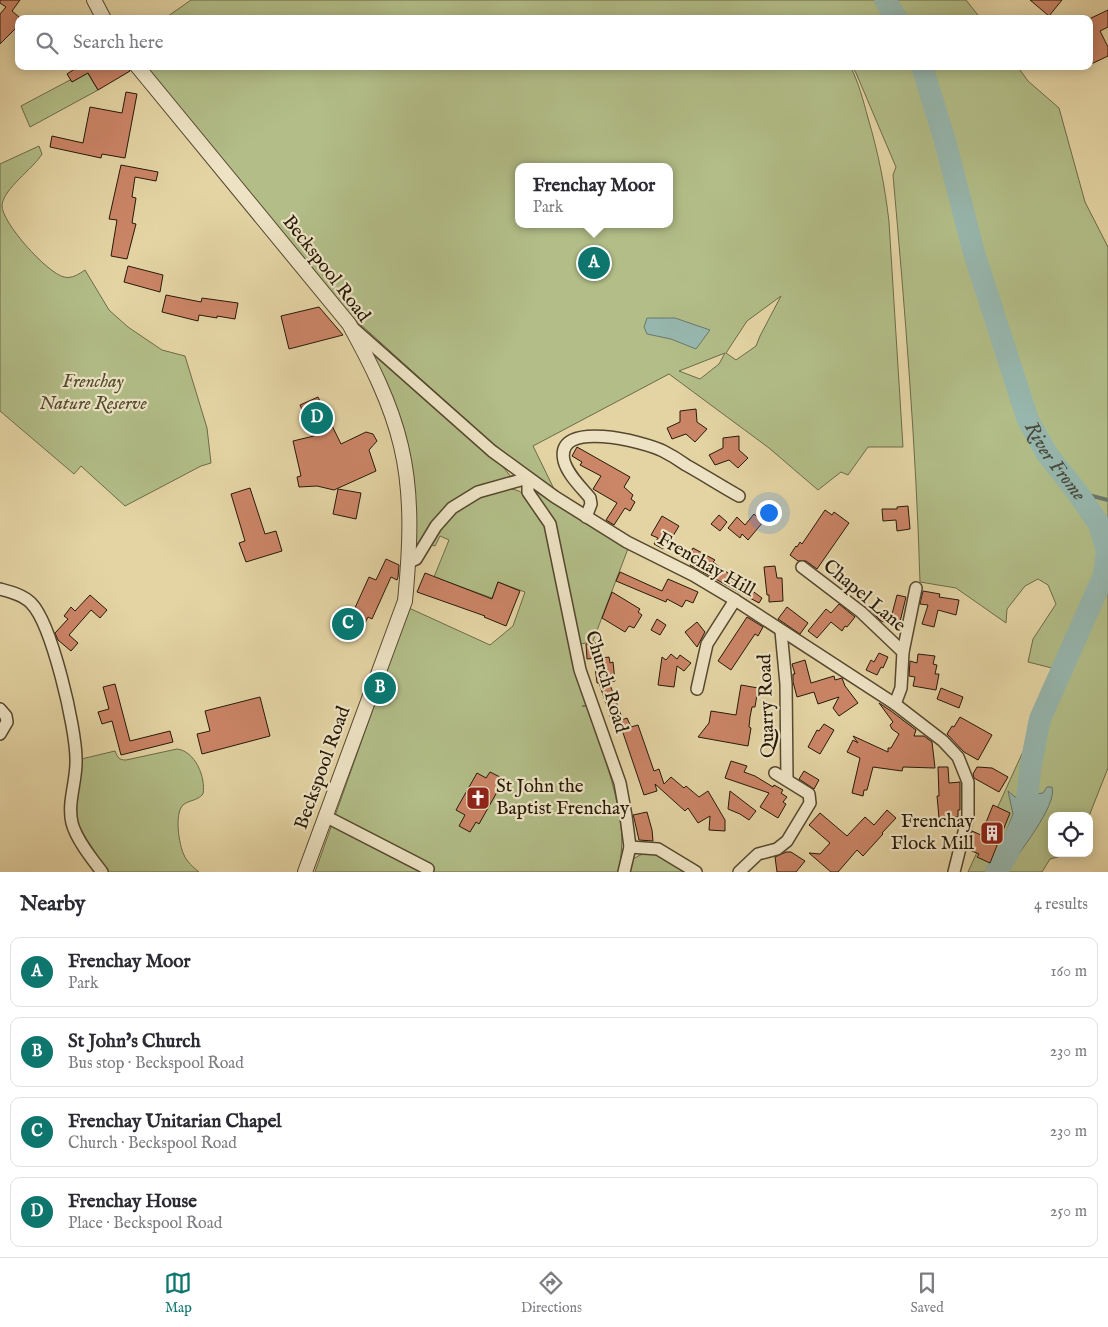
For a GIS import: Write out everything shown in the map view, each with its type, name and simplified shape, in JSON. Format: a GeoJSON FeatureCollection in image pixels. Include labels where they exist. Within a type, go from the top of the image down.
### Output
{"type":"FeatureCollection","features":[{"type":"Feature","properties":{"kind":"street"},"geometry":{"type":"LineString","coordinates":[[94,0],[102,15]]}},
{"type":"Feature","properties":{"kind":"street","name":"Beckspool Road"},"geometry":{"type":"LineString","coordinates":[[140,70],[349,324],[366,356],[392,414],[401,446],[407,481],[410,519],[409,562],[405,601],[305,872]]}},
{"type":"Feature","properties":{"kind":"street","name":"Frenchay Hill"},"geometry":{"type":"LineString","coordinates":[[349,324],[492,451],[528,478],[627,542],[693,575],[735,600],[894,704],[948,746],[958,757],[968,782],[968,816],[954,872]]}},
{"type":"Feature","properties":{"kind":"street"},"geometry":{"type":"LineString","coordinates":[[586,517],[591,504],[590,498],[569,472],[564,461],[564,451],[568,442],[576,438],[590,436],[640,443],[663,451],[738,496]]}},
{"type":"Feature","properties":{"kind":"street"},"geometry":{"type":"LineString","coordinates":[[409,562],[416,559],[436,526],[452,508],[478,492],[528,478]]}},
{"type":"Feature","properties":{"kind":"street","name":"Church Road"},"geometry":{"type":"LineString","coordinates":[[528,478],[528,492],[550,524],[580,670],[620,783],[630,847],[624,872]]}},
{"type":"Feature","properties":{"kind":"street","name":"Chapel Lane"},"geometry":{"type":"LineString","coordinates":[[802,568],[861,612],[903,652]]}},
{"type":"Feature","properties":{"kind":"street","name":"Chapel Lane"},"geometry":{"type":"LineString","coordinates":[[894,704],[901,688],[903,652],[916,588]]}},
{"type":"Feature","properties":{"kind":"street"},"geometry":{"type":"LineString","coordinates":[[0,589],[19,595],[31,604],[37,610],[45,628],[70,712],[75,741],[76,770],[70,804],[72,823],[75,831],[102,872]]}},
{"type":"Feature","properties":{"kind":"street"},"geometry":{"type":"LineString","coordinates":[[697,689],[706,644],[735,600]]}},
{"type":"Feature","properties":{"kind":"street","name":"Quarry Road"},"geometry":{"type":"LineString","coordinates":[[781,631],[787,704],[787,780]]}},
{"type":"Feature","properties":{"kind":"street"},"geometry":{"type":"LineString","coordinates":[[0,709],[8,722],[0,734]]}},
{"type":"Feature","properties":{"kind":"street","name":"Quarry Road"},"geometry":{"type":"LineString","coordinates":[[739,872],[758,854],[777,849],[787,841],[810,804],[808,794],[775,773]]}},
{"type":"Feature","properties":{"kind":"street"},"geometry":{"type":"LineString","coordinates":[[325,816],[428,869]]}},
{"type":"Feature","properties":{"kind":"street"},"geometry":{"type":"LineString","coordinates":[[630,847],[658,848],[696,872]]}},
{"type":"Feature","properties":{"kind":"green space"},"geometry":{"type":"Polygon","coordinates":[[[191,0],[966,0],[978,15],[170,15],[191,0]]]}},
{"type":"Feature","properties":{"kind":"green space"},"geometry":{"type":"Polygon","coordinates":[[[149,70],[852,70],[872,131],[881,169],[889,222],[903,447],[868,447],[848,475],[841,472],[818,490],[769,448],[669,374],[533,446],[556,493],[514,463],[349,314],[149,70]],[[781,296],[747,321],[726,353],[736,360],[756,346],[781,296]],[[725,353],[679,371],[700,379],[719,364],[725,353]]]}},
{"type":"Feature","properties":{"kind":"green space"},"geometry":{"type":"Polygon","coordinates":[[[854,70],[1020,70],[1028,81],[1059,108],[1085,202],[1108,247],[1108,768],[1091,812],[1048,812],[1048,857],[1058,857],[1050,859],[1042,872],[968,872],[1026,745],[1052,668],[1028,662],[1033,639],[1056,604],[1048,585],[1038,579],[1025,586],[1007,609],[1006,623],[956,588],[920,582],[916,480],[893,175],[896,167],[854,70]]]}},
{"type":"Feature","properties":{"kind":"green space"},"geometry":{"type":"Polygon","coordinates":[[[87,72],[98,90],[30,127],[21,106],[70,80],[72,82],[87,72]]]}},
{"type":"Feature","properties":{"kind":"green space","name":"Frenchay Nature Reserve"},"geometry":{"type":"Polygon","coordinates":[[[39,146],[42,154],[13,185],[4,199],[2,205],[9,223],[26,246],[56,273],[64,277],[70,277],[85,270],[109,310],[128,327],[162,350],[185,356],[207,428],[211,463],[201,466],[125,506],[81,466],[74,474],[0,411],[0,164],[39,146]]]}},
{"type":"Feature","properties":{"kind":"green space"},"geometry":{"type":"Polygon","coordinates":[[[376,353],[504,468],[511,477],[508,481],[475,489],[419,547],[415,545],[413,483],[408,446],[398,411],[372,357],[376,353]]]}},
{"type":"Feature","properties":{"kind":"green space"},"geometry":{"type":"Polygon","coordinates":[[[512,489],[526,496],[546,529],[587,706],[607,765],[619,811],[622,832],[619,872],[315,872],[409,608],[490,645],[513,626],[525,592],[498,582],[492,598],[434,577],[449,540],[440,536],[435,546],[428,544],[454,511],[479,496],[512,489]]]}},
{"type":"Feature","properties":{"kind":"green space"},"geometry":{"type":"Polygon","coordinates":[[[536,492],[581,520],[629,546],[593,641],[578,645],[557,535],[534,495],[536,492]]]}},
{"type":"Feature","properties":{"kind":"green space"},"geometry":{"type":"Polygon","coordinates":[[[177,749],[189,754],[198,766],[203,780],[203,794],[183,805],[180,809],[178,822],[180,844],[184,855],[188,862],[199,872],[102,872],[75,831],[77,760],[115,751],[119,758],[126,760],[177,749]]]}},
{"type":"Feature","properties":{"kind":"green space"},"geometry":{"type":"Polygon","coordinates":[[[650,853],[664,858],[686,872],[630,872],[633,859],[650,853]]]}},
{"type":"Feature","properties":{"kind":"water"},"geometry":{"type":"Polygon","coordinates":[[[647,318],[675,318],[710,330],[696,349],[671,339],[647,334],[644,327],[647,318]]]}},
{"type":"Feature","properties":{"kind":"water"},"geometry":{"type":"Polygon","coordinates":[[[1047,787],[1052,787],[1049,805],[1035,830],[1006,872],[986,872],[993,865],[1013,814],[1008,791],[1015,797],[1043,793],[1047,787]]]}},
{"type":"Feature","properties":{"kind":"building"},"geometry":{"type":"Polygon","coordinates":[[[0,0],[20,0],[12,11],[17,15],[15,15],[15,29],[0,44],[0,14],[6,7],[0,3],[0,0]]]}},
{"type":"Feature","properties":{"kind":"building"},"geometry":{"type":"Polygon","coordinates":[[[1030,0],[1062,0],[1048,15],[1030,0]]]}},
{"type":"Feature","properties":{"kind":"building"},"geometry":{"type":"Polygon","coordinates":[[[1108,10],[1108,27],[1100,31],[1108,47],[1108,56],[1093,63],[1093,17],[1108,10]]]}},
{"type":"Feature","properties":{"kind":"building"},"geometry":{"type":"Polygon","coordinates":[[[73,70],[130,71],[98,90],[88,73],[72,82],[67,74],[73,70]]]}},
{"type":"Feature","properties":{"kind":"building"},"geometry":{"type":"Polygon","coordinates":[[[126,92],[137,94],[125,158],[102,154],[101,158],[50,147],[52,136],[83,143],[90,107],[122,113],[126,92]]]}},
{"type":"Feature","properties":{"kind":"building"},"geometry":{"type":"Polygon","coordinates":[[[121,165],[158,172],[156,181],[135,177],[132,197],[136,198],[132,223],[136,224],[127,259],[111,256],[117,220],[109,219],[121,165]]]}},
{"type":"Feature","properties":{"kind":"building"},"geometry":{"type":"Polygon","coordinates":[[[128,266],[163,275],[160,292],[124,282],[128,266]]]}},
{"type":"Feature","properties":{"kind":"building"},"geometry":{"type":"Polygon","coordinates":[[[166,295],[201,302],[202,298],[238,303],[235,319],[199,315],[198,321],[162,312],[166,295]]]}},
{"type":"Feature","properties":{"kind":"building"},"geometry":{"type":"Polygon","coordinates":[[[319,307],[343,335],[289,349],[281,316],[319,307]]]}},
{"type":"Feature","properties":{"kind":"building"},"geometry":{"type":"Polygon","coordinates":[[[318,397],[341,444],[366,432],[373,434],[377,441],[369,450],[376,471],[334,490],[317,486],[299,487],[297,477],[301,476],[293,441],[314,436],[300,405],[318,397]]]}},
{"type":"Feature","properties":{"kind":"building"},"geometry":{"type":"Polygon","coordinates":[[[696,409],[697,422],[707,429],[695,442],[686,434],[672,439],[667,428],[680,422],[680,411],[696,409]]]}},
{"type":"Feature","properties":{"kind":"building"},"geometry":{"type":"Polygon","coordinates":[[[739,436],[739,450],[748,458],[738,468],[729,460],[715,465],[709,455],[723,448],[723,438],[739,436]]]}},
{"type":"Feature","properties":{"kind":"building"},"geometry":{"type":"Polygon","coordinates":[[[577,447],[630,477],[624,487],[633,495],[631,499],[635,502],[630,511],[625,508],[614,525],[606,520],[617,503],[593,489],[601,476],[580,465],[582,462],[572,456],[577,447]]]}},
{"type":"Feature","properties":{"kind":"building"},"geometry":{"type":"Polygon","coordinates":[[[250,488],[265,534],[276,531],[282,551],[246,562],[239,543],[245,541],[231,494],[250,488]]]}},
{"type":"Feature","properties":{"kind":"building"},"geometry":{"type":"Polygon","coordinates":[[[338,489],[361,493],[356,519],[333,514],[338,489]]]}},
{"type":"Feature","properties":{"kind":"building"},"geometry":{"type":"Polygon","coordinates":[[[908,506],[910,529],[897,531],[896,520],[883,521],[882,509],[897,509],[897,507],[908,506]]]}},
{"type":"Feature","properties":{"kind":"building"},"geometry":{"type":"Polygon","coordinates":[[[825,510],[832,515],[834,512],[849,523],[817,569],[806,561],[798,561],[790,555],[800,542],[802,544],[825,510]]]}},
{"type":"Feature","properties":{"kind":"building"},"geometry":{"type":"Polygon","coordinates":[[[754,514],[763,522],[748,540],[742,534],[740,538],[728,528],[737,517],[745,525],[754,514]]]}},
{"type":"Feature","properties":{"kind":"building"},"geometry":{"type":"Polygon","coordinates":[[[719,515],[727,522],[720,531],[711,524],[719,515]]]}},
{"type":"Feature","properties":{"kind":"building"},"geometry":{"type":"Polygon","coordinates":[[[662,516],[679,526],[663,549],[654,544],[658,538],[651,535],[662,516]]]}},
{"type":"Feature","properties":{"kind":"building"},"geometry":{"type":"Polygon","coordinates":[[[693,548],[715,560],[713,562],[762,598],[759,603],[690,565],[693,560],[688,557],[693,548]]]}},
{"type":"Feature","properties":{"kind":"building"},"geometry":{"type":"Polygon","coordinates":[[[386,559],[399,565],[398,577],[397,580],[391,577],[372,619],[368,617],[352,639],[334,630],[342,613],[346,615],[349,608],[354,610],[369,577],[376,580],[386,559]]]}},
{"type":"Feature","properties":{"kind":"building"},"geometry":{"type":"Polygon","coordinates":[[[775,566],[777,578],[782,578],[783,601],[769,602],[764,567],[775,566]]]}},
{"type":"Feature","properties":{"kind":"building"},"geometry":{"type":"Polygon","coordinates":[[[620,572],[662,591],[668,579],[698,592],[693,603],[686,600],[682,607],[667,599],[666,602],[616,581],[620,572]]]}},
{"type":"Feature","properties":{"kind":"building"},"geometry":{"type":"Polygon","coordinates":[[[425,573],[492,599],[498,582],[520,591],[506,626],[485,616],[417,592],[425,573]]]}},
{"type":"Feature","properties":{"kind":"building"},"geometry":{"type":"Polygon","coordinates":[[[923,591],[940,594],[939,597],[959,600],[956,615],[938,610],[934,627],[922,624],[928,605],[920,604],[923,591]]]}},
{"type":"Feature","properties":{"kind":"building"},"geometry":{"type":"Polygon","coordinates":[[[612,592],[640,609],[638,612],[642,615],[634,628],[629,626],[625,632],[602,618],[612,592]]]}},
{"type":"Feature","properties":{"kind":"building"},"geometry":{"type":"Polygon","coordinates":[[[90,595],[107,610],[100,618],[91,610],[69,635],[78,643],[71,651],[58,640],[55,633],[68,619],[64,616],[71,607],[75,611],[90,595]]]}},
{"type":"Feature","properties":{"kind":"building"},"geometry":{"type":"Polygon","coordinates":[[[897,595],[906,597],[899,626],[881,621],[869,609],[892,614],[897,595]]]}},
{"type":"Feature","properties":{"kind":"building"},"geometry":{"type":"Polygon","coordinates":[[[839,604],[855,617],[847,627],[845,626],[842,631],[831,622],[817,638],[808,631],[826,609],[831,613],[839,604]]]}},
{"type":"Feature","properties":{"kind":"building"},"geometry":{"type":"Polygon","coordinates":[[[787,607],[808,623],[800,634],[778,619],[787,607]]]}},
{"type":"Feature","properties":{"kind":"building"},"geometry":{"type":"Polygon","coordinates":[[[747,617],[763,627],[758,636],[755,634],[731,670],[718,661],[747,617]]]}},
{"type":"Feature","properties":{"kind":"building"},"geometry":{"type":"Polygon","coordinates":[[[657,619],[666,625],[660,635],[651,630],[657,619]]]}},
{"type":"Feature","properties":{"kind":"building"},"geometry":{"type":"Polygon","coordinates":[[[697,622],[705,632],[697,647],[685,632],[697,622]]]}},
{"type":"Feature","properties":{"kind":"building"},"geometry":{"type":"Polygon","coordinates":[[[595,642],[598,658],[587,659],[586,644],[595,642]]]}},
{"type":"Feature","properties":{"kind":"building"},"geometry":{"type":"Polygon","coordinates":[[[879,653],[888,657],[877,675],[866,670],[871,660],[874,662],[879,653]]]}},
{"type":"Feature","properties":{"kind":"building"},"geometry":{"type":"Polygon","coordinates":[[[671,654],[677,659],[680,655],[691,663],[684,671],[677,666],[674,687],[658,685],[662,657],[666,660],[671,654]]]}},
{"type":"Feature","properties":{"kind":"building"},"geometry":{"type":"Polygon","coordinates":[[[918,654],[935,656],[933,664],[937,665],[935,674],[939,674],[936,690],[913,686],[915,677],[909,676],[910,661],[917,663],[918,654]]]}},
{"type":"Feature","properties":{"kind":"building"},"geometry":{"type":"Polygon","coordinates":[[[609,657],[610,663],[613,662],[615,681],[609,682],[621,715],[611,719],[599,683],[597,683],[594,659],[609,657]]]}},
{"type":"Feature","properties":{"kind":"building"},"geometry":{"type":"Polygon","coordinates":[[[805,660],[811,683],[834,676],[835,680],[842,678],[845,686],[858,703],[839,716],[833,708],[839,697],[818,704],[814,692],[797,697],[793,682],[793,674],[795,674],[792,664],[805,660]]]}},
{"type":"Feature","properties":{"kind":"building"},"geometry":{"type":"Polygon","coordinates":[[[115,684],[130,741],[170,731],[173,742],[121,755],[112,721],[102,724],[98,712],[109,709],[103,687],[115,684]]]}},
{"type":"Feature","properties":{"kind":"building"},"geometry":{"type":"Polygon","coordinates":[[[741,685],[758,688],[755,707],[752,707],[750,717],[749,727],[751,728],[748,746],[698,737],[709,723],[711,711],[736,715],[741,685]]]}},
{"type":"Feature","properties":{"kind":"building"},"geometry":{"type":"Polygon","coordinates":[[[941,688],[963,697],[959,708],[937,699],[941,688]]]}},
{"type":"Feature","properties":{"kind":"building"},"geometry":{"type":"Polygon","coordinates":[[[260,697],[270,736],[202,754],[197,734],[210,731],[205,711],[260,697]]]}},
{"type":"Feature","properties":{"kind":"building"},"geometry":{"type":"Polygon","coordinates":[[[879,703],[916,730],[914,736],[924,736],[932,742],[935,768],[903,767],[902,771],[873,767],[867,790],[864,790],[863,796],[852,793],[860,758],[847,752],[853,740],[858,743],[853,736],[888,752],[888,748],[891,748],[899,734],[892,729],[890,725],[893,722],[879,703]]]}},
{"type":"Feature","properties":{"kind":"building"},"geometry":{"type":"Polygon","coordinates":[[[960,717],[992,735],[978,760],[964,752],[947,734],[960,717]]]}},
{"type":"Feature","properties":{"kind":"building"},"geometry":{"type":"Polygon","coordinates":[[[627,718],[631,727],[638,725],[654,771],[659,769],[664,784],[671,777],[699,797],[708,791],[725,820],[725,831],[709,830],[710,816],[698,823],[688,808],[685,811],[655,784],[657,791],[644,795],[619,721],[627,718]]]}},
{"type":"Feature","properties":{"kind":"building"},"geometry":{"type":"Polygon","coordinates":[[[824,724],[834,730],[820,754],[808,747],[817,730],[819,731],[824,724]]]}},
{"type":"Feature","properties":{"kind":"building"},"geometry":{"type":"Polygon","coordinates":[[[731,761],[747,766],[744,772],[783,790],[781,793],[787,797],[783,802],[786,804],[778,818],[760,807],[769,793],[725,778],[731,761]]]}},
{"type":"Feature","properties":{"kind":"building"},"geometry":{"type":"Polygon","coordinates":[[[938,767],[948,767],[949,783],[960,782],[960,810],[958,810],[958,817],[939,818],[937,796],[939,796],[938,767]]]}},
{"type":"Feature","properties":{"kind":"building"},"geometry":{"type":"Polygon","coordinates":[[[977,767],[992,768],[1008,777],[999,792],[974,778],[973,774],[977,767]]]}},
{"type":"Feature","properties":{"kind":"building"},"geometry":{"type":"Polygon","coordinates":[[[804,771],[819,780],[814,789],[799,779],[804,771]]]}},
{"type":"Feature","properties":{"kind":"building","name":"St John the Baptist Frenchay"},"geometry":{"type":"Polygon","coordinates":[[[490,772],[500,777],[497,783],[501,785],[479,824],[476,822],[470,832],[459,826],[465,815],[456,810],[477,773],[486,778],[490,772]]]}},
{"type":"Feature","properties":{"kind":"building"},"geometry":{"type":"Polygon","coordinates":[[[730,791],[756,811],[749,820],[728,809],[730,791]]]}},
{"type":"Feature","properties":{"kind":"building","name":"Frenchay Flock Mill"},"geometry":{"type":"Polygon","coordinates":[[[993,805],[1010,813],[990,863],[977,857],[979,854],[967,849],[972,831],[981,835],[993,805]]]}},
{"type":"Feature","properties":{"kind":"building"},"geometry":{"type":"Polygon","coordinates":[[[887,810],[896,818],[863,856],[857,850],[838,872],[831,872],[809,853],[820,854],[830,843],[809,825],[820,813],[847,836],[865,817],[874,825],[887,810]]]}},
{"type":"Feature","properties":{"kind":"building"},"geometry":{"type":"Polygon","coordinates":[[[647,812],[653,841],[639,840],[633,815],[647,812]]]}},
{"type":"Feature","properties":{"kind":"building"},"geometry":{"type":"Polygon","coordinates":[[[791,852],[805,861],[796,872],[777,872],[775,857],[791,852]]]}},
{"type":"Feature","properties":{"kind":"waterway","name":"River Frome"},"geometry":{"type":"LineString","coordinates":[[885,0],[894,15]]}},
{"type":"Feature","properties":{"kind":"waterway","name":"River Frome"},"geometry":{"type":"LineString","coordinates":[[923,70],[945,141],[974,253],[1028,420],[1047,454],[1099,524],[1107,551],[1104,575],[1040,719],[1031,764],[1025,816],[1007,855],[996,872]]}},
{"type":"Feature","properties":{"kind":"waterway"},"geometry":{"type":"LineString","coordinates":[[1077,492],[1108,500]]}},
{"type":"Feature","properties":{"kind":"place","name":"Frenchay Moor"},"geometry":{"type":"Point","coordinates":[594,263]}},
{"type":"Feature","properties":{"kind":"place","name":"Frenchay House"},"geometry":{"type":"Point","coordinates":[317,418]}},
{"type":"Feature","properties":{"kind":"place","name":"Frenchay Unitarian Chapel"},"geometry":{"type":"Point","coordinates":[348,624]}},
{"type":"Feature","properties":{"kind":"place","name":"St John's Church"},"geometry":{"type":"Point","coordinates":[380,688]}},
{"type":"Feature","properties":{"kind":"place","name":"St John the Baptist Frenchay"},"geometry":{"type":"Point","coordinates":[478,798]}},
{"type":"Feature","properties":{"kind":"place","name":"Frenchay Flock Mill"},"geometry":{"type":"Point","coordinates":[992,833]}}]}
